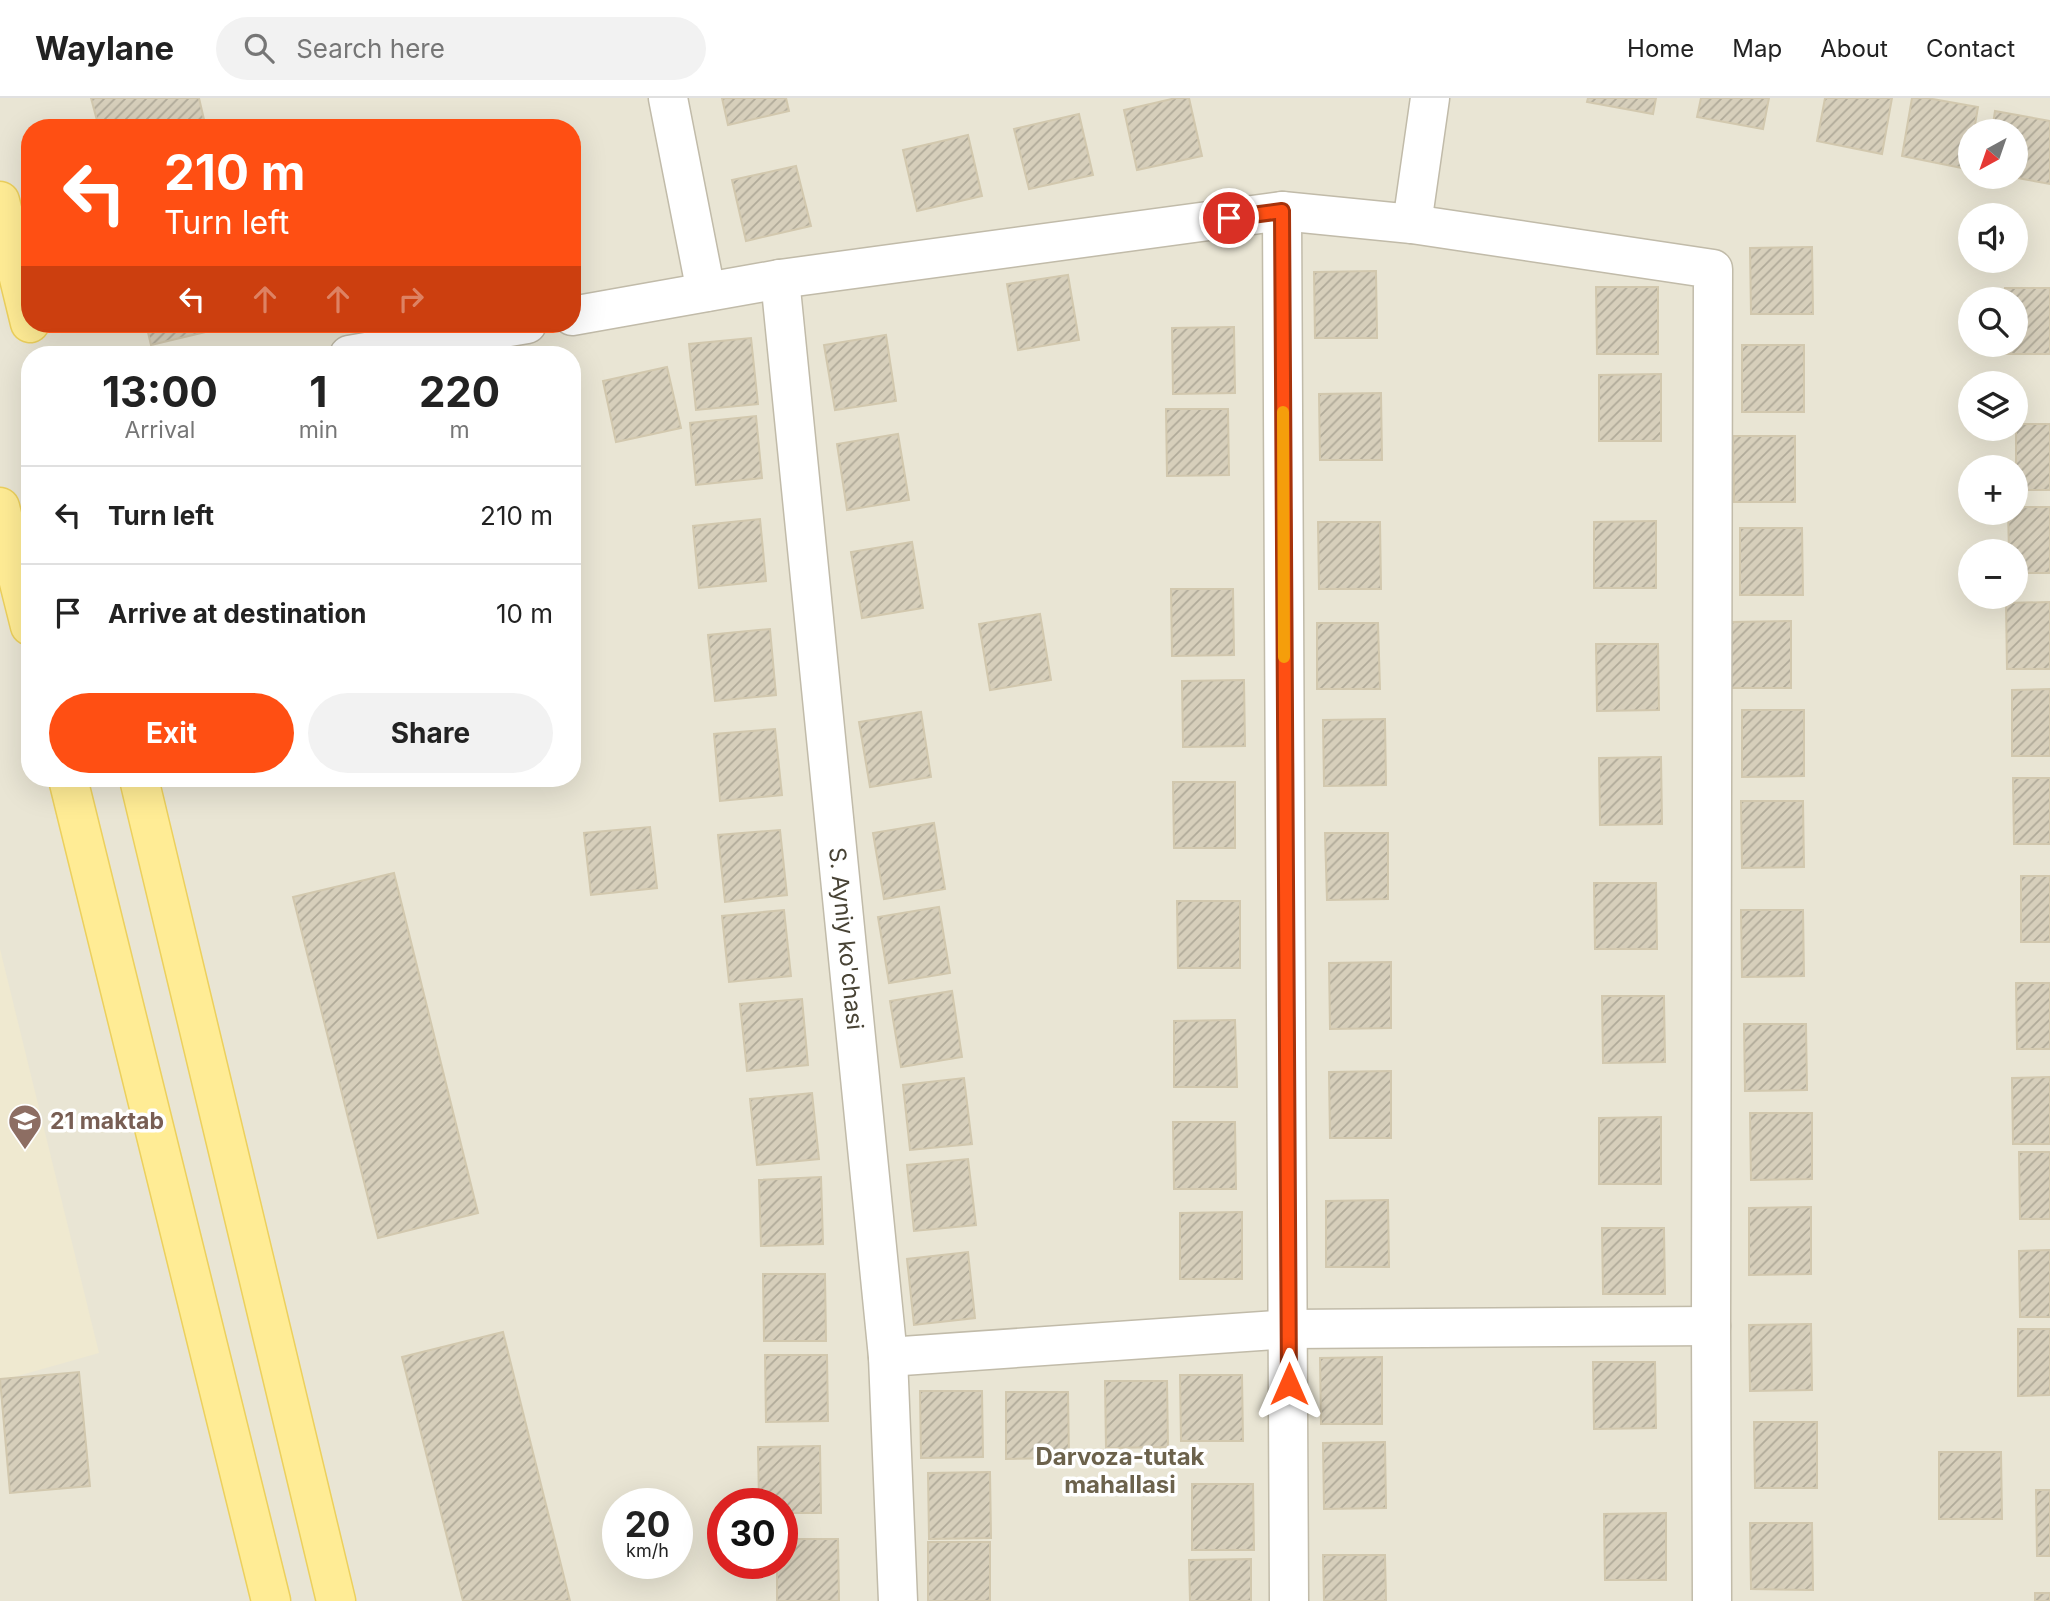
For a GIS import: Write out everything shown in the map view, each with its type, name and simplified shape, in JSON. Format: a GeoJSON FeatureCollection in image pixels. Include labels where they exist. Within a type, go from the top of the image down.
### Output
{"type":"FeatureCollection","features":[{"type":"Feature","properties":{"kind":"main road"},"geometry":{"type":"LineString","coordinates":[[0,201],[21,287]]}},
{"type":"Feature","properties":{"kind":"main road"},"geometry":{"type":"LineString","coordinates":[[0,507],[21,590]]}},
{"type":"Feature","properties":{"kind":"main road"},"geometry":{"type":"LineString","coordinates":[[70,787],[271,1601]]}},
{"type":"Feature","properties":{"kind":"main road"},"geometry":{"type":"LineString","coordinates":[[141,787],[336,1601]]}},
{"type":"Feature","properties":{"kind":"street"},"geometry":{"type":"LineString","coordinates":[[668,98],[706,292]]}},
{"type":"Feature","properties":{"kind":"street"},"geometry":{"type":"LineString","coordinates":[[1412,225],[1430,98]]}},
{"type":"Feature","properties":{"kind":"street"},"geometry":{"type":"LineString","coordinates":[[581,314],[780,279],[1282,211],[1412,225],[1713,268],[1710,1326],[1712,1601]]}},
{"type":"Feature","properties":{"kind":"street"},"geometry":{"type":"LineString","coordinates":[[1282,211],[1289,1601]]}},
{"type":"Feature","properties":{"kind":"street","name":"S. Ayniy ko'chasi"},"geometry":{"type":"LineString","coordinates":[[780,279],[887,1357],[898,1601]]}},
{"type":"Feature","properties":{"kind":"street"},"geometry":{"type":"LineString","coordinates":[[401,346],[475,333]]}},
{"type":"Feature","properties":{"kind":"street"},"geometry":{"type":"LineString","coordinates":[[887,1357],[1289,1329],[1710,1326]]}},
{"type":"Feature","properties":{"kind":"shaded area","name":"Darvoza-tutak mahallasi"},"geometry":{"type":"Polygon","coordinates":[[[0,98],[2050,98],[2050,1601],[0,1601],[0,98]]]}},
{"type":"Feature","properties":{"kind":"shaded area","name":"21 maktab"},"geometry":{"type":"Polygon","coordinates":[[[0,949],[99,1353],[0,1381],[0,949]]]}},
{"type":"Feature","properties":{"kind":"building"},"geometry":{"type":"Polygon","coordinates":[[[91,98],[199,98],[204,119],[97,119],[91,98]]]}},
{"type":"Feature","properties":{"kind":"building"},"geometry":{"type":"Polygon","coordinates":[[[722,98],[786,98],[789,111],[728,125],[722,98]]]}},
{"type":"Feature","properties":{"kind":"building"},"geometry":{"type":"Polygon","coordinates":[[[1176,98],[1189,98],[1202,156],[1137,170],[1124,110],[1176,98]]]}},
{"type":"Feature","properties":{"kind":"building"},"geometry":{"type":"Polygon","coordinates":[[[1588,98],[1656,98],[1653,114],[1587,102],[1588,98]]]}},
{"type":"Feature","properties":{"kind":"building"},"geometry":{"type":"Polygon","coordinates":[[[1701,98],[1769,98],[1763,129],[1697,117],[1701,98]]]}},
{"type":"Feature","properties":{"kind":"building"},"geometry":{"type":"Polygon","coordinates":[[[1825,98],[1892,98],[1882,154],[1817,141],[1825,98]]]}},
{"type":"Feature","properties":{"kind":"building"},"geometry":{"type":"Polygon","coordinates":[[[1912,98],[1978,107],[1976,119],[1958,119],[1958,167],[1902,156],[1912,98]]]}},
{"type":"Feature","properties":{"kind":"building"},"geometry":{"type":"Polygon","coordinates":[[[1995,111],[2050,121],[2050,184],[2028,180],[2028,119],[1994,119],[1995,111]]]}},
{"type":"Feature","properties":{"kind":"building"},"geometry":{"type":"Polygon","coordinates":[[[1079,114],[1093,175],[1029,189],[1014,129],[1079,114]]]}},
{"type":"Feature","properties":{"kind":"building"},"geometry":{"type":"Polygon","coordinates":[[[968,135],[982,196],[917,211],[903,150],[968,135]]]}},
{"type":"Feature","properties":{"kind":"building"},"geometry":{"type":"Polygon","coordinates":[[[796,166],[811,226],[746,241],[732,180],[796,166]]]}},
{"type":"Feature","properties":{"kind":"building"},"geometry":{"type":"Polygon","coordinates":[[[1812,247],[1813,314],[1751,314],[1750,248],[1812,247]]]}},
{"type":"Feature","properties":{"kind":"building"},"geometry":{"type":"Polygon","coordinates":[[[1376,271],[1377,338],[1315,338],[1314,272],[1376,271]]]}},
{"type":"Feature","properties":{"kind":"building"},"geometry":{"type":"Polygon","coordinates":[[[1068,275],[1079,340],[1018,350],[1007,284],[1068,275]]]}},
{"type":"Feature","properties":{"kind":"building"},"geometry":{"type":"Polygon","coordinates":[[[1596,287],[1658,287],[1658,354],[1597,354],[1596,287]]]}},
{"type":"Feature","properties":{"kind":"building"},"geometry":{"type":"Polygon","coordinates":[[[2028,288],[2050,288],[2050,354],[2028,354],[2028,288]]]}},
{"type":"Feature","properties":{"kind":"building"},"geometry":{"type":"Polygon","coordinates":[[[1234,327],[1235,393],[1173,394],[1172,328],[1234,327]]]}},
{"type":"Feature","properties":{"kind":"building"},"geometry":{"type":"Polygon","coordinates":[[[148,333],[201,333],[151,345],[148,333]]]}},
{"type":"Feature","properties":{"kind":"building"},"geometry":{"type":"Polygon","coordinates":[[[886,335],[896,401],[835,410],[824,345],[886,335]]]}},
{"type":"Feature","properties":{"kind":"building"},"geometry":{"type":"Polygon","coordinates":[[[751,338],[758,404],[696,410],[689,344],[751,338]]]}},
{"type":"Feature","properties":{"kind":"building"},"geometry":{"type":"Polygon","coordinates":[[[1742,345],[1804,345],[1804,412],[1742,412],[1742,345]]]}},
{"type":"Feature","properties":{"kind":"building"},"geometry":{"type":"Polygon","coordinates":[[[667,367],[681,428],[616,442],[603,381],[667,367]]]}},
{"type":"Feature","properties":{"kind":"building"},"geometry":{"type":"Polygon","coordinates":[[[1661,374],[1661,441],[1599,441],[1599,375],[1661,374]]]}},
{"type":"Feature","properties":{"kind":"building"},"geometry":{"type":"Polygon","coordinates":[[[1381,393],[1382,460],[1320,460],[1319,394],[1381,393]]]}},
{"type":"Feature","properties":{"kind":"building"},"geometry":{"type":"Polygon","coordinates":[[[1166,409],[1228,409],[1229,475],[1167,476],[1166,409]]]}},
{"type":"Feature","properties":{"kind":"building"},"geometry":{"type":"Polygon","coordinates":[[[756,416],[762,478],[696,485],[690,423],[756,416]]]}},
{"type":"Feature","properties":{"kind":"building"},"geometry":{"type":"Polygon","coordinates":[[[2028,424],[2050,424],[2050,490],[2028,490],[2028,455],[2016,455],[2016,441],[2028,441],[2028,424]]]}},
{"type":"Feature","properties":{"kind":"building"},"geometry":{"type":"Polygon","coordinates":[[[898,434],[909,500],[847,510],[837,444],[898,434]]]}},
{"type":"Feature","properties":{"kind":"building"},"geometry":{"type":"Polygon","coordinates":[[[1733,436],[1795,436],[1795,502],[1734,502],[1733,436]]]}},
{"type":"Feature","properties":{"kind":"building"},"geometry":{"type":"Polygon","coordinates":[[[2028,507],[2050,507],[2050,573],[2028,573],[2028,539],[2009,539],[2008,525],[2028,525],[2028,507]]]}},
{"type":"Feature","properties":{"kind":"building"},"geometry":{"type":"Polygon","coordinates":[[[760,519],[766,581],[699,588],[693,526],[760,519]]]}},
{"type":"Feature","properties":{"kind":"building"},"geometry":{"type":"Polygon","coordinates":[[[1656,521],[1656,588],[1594,588],[1594,522],[1656,521]]]}},
{"type":"Feature","properties":{"kind":"building"},"geometry":{"type":"Polygon","coordinates":[[[1318,522],[1380,522],[1381,589],[1319,589],[1318,522]]]}},
{"type":"Feature","properties":{"kind":"building"},"geometry":{"type":"Polygon","coordinates":[[[1740,528],[1802,528],[1803,595],[1740,595],[1740,528]]]}},
{"type":"Feature","properties":{"kind":"building"},"geometry":{"type":"Polygon","coordinates":[[[912,542],[923,608],[862,618],[851,552],[912,542]]]}},
{"type":"Feature","properties":{"kind":"building"},"geometry":{"type":"Polygon","coordinates":[[[1171,589],[1233,589],[1234,655],[1172,656],[1171,589]]]}},
{"type":"Feature","properties":{"kind":"building"},"geometry":{"type":"Polygon","coordinates":[[[2028,602],[2050,602],[2050,669],[2007,669],[2006,609],[2028,609],[2028,602]]]}},
{"type":"Feature","properties":{"kind":"building"},"geometry":{"type":"Polygon","coordinates":[[[1040,614],[1051,680],[990,690],[979,624],[1040,614]]]}},
{"type":"Feature","properties":{"kind":"building"},"geometry":{"type":"Polygon","coordinates":[[[1791,621],[1791,688],[1730,688],[1729,622],[1791,621]]]}},
{"type":"Feature","properties":{"kind":"building"},"geometry":{"type":"Polygon","coordinates":[[[1317,623],[1378,623],[1380,689],[1317,689],[1317,623]]]}},
{"type":"Feature","properties":{"kind":"building"},"geometry":{"type":"Polygon","coordinates":[[[770,629],[776,695],[715,701],[708,635],[770,629]]]}},
{"type":"Feature","properties":{"kind":"building"},"geometry":{"type":"Polygon","coordinates":[[[1596,644],[1658,644],[1659,710],[1597,711],[1596,644]]]}},
{"type":"Feature","properties":{"kind":"building"},"geometry":{"type":"Polygon","coordinates":[[[1244,680],[1245,746],[1183,747],[1182,681],[1244,680]]]}},
{"type":"Feature","properties":{"kind":"building"},"geometry":{"type":"Polygon","coordinates":[[[2050,689],[2050,756],[2012,756],[2012,690],[2050,689]]]}},
{"type":"Feature","properties":{"kind":"building"},"geometry":{"type":"Polygon","coordinates":[[[1742,710],[1804,710],[1804,776],[1742,777],[1742,710]]]}},
{"type":"Feature","properties":{"kind":"building"},"geometry":{"type":"Polygon","coordinates":[[[921,712],[931,777],[870,787],[859,722],[921,712]]]}},
{"type":"Feature","properties":{"kind":"building"},"geometry":{"type":"Polygon","coordinates":[[[1385,719],[1386,785],[1324,786],[1323,720],[1385,719]]]}},
{"type":"Feature","properties":{"kind":"building"},"geometry":{"type":"Polygon","coordinates":[[[775,729],[782,795],[720,801],[714,734],[775,729]]]}},
{"type":"Feature","properties":{"kind":"building"},"geometry":{"type":"Polygon","coordinates":[[[1661,757],[1662,824],[1600,825],[1599,758],[1661,757]]]}},
{"type":"Feature","properties":{"kind":"building"},"geometry":{"type":"Polygon","coordinates":[[[2013,778],[2050,778],[2050,844],[2014,844],[2013,778]]]}},
{"type":"Feature","properties":{"kind":"building"},"geometry":{"type":"Polygon","coordinates":[[[1173,782],[1235,782],[1235,848],[1174,848],[1173,782]]]}},
{"type":"Feature","properties":{"kind":"building"},"geometry":{"type":"Polygon","coordinates":[[[1741,801],[1803,801],[1804,867],[1742,868],[1741,801]]]}},
{"type":"Feature","properties":{"kind":"building"},"geometry":{"type":"Polygon","coordinates":[[[934,823],[945,889],[884,899],[873,833],[934,823]]]}},
{"type":"Feature","properties":{"kind":"building"},"geometry":{"type":"Polygon","coordinates":[[[650,827],[657,888],[591,895],[584,833],[650,827]]]}},
{"type":"Feature","properties":{"kind":"building"},"geometry":{"type":"Polygon","coordinates":[[[780,830],[787,895],[725,902],[718,835],[780,830]]]}},
{"type":"Feature","properties":{"kind":"building"},"geometry":{"type":"Polygon","coordinates":[[[1325,833],[1388,833],[1388,899],[1327,900],[1325,833]]]}},
{"type":"Feature","properties":{"kind":"building"},"geometry":{"type":"Polygon","coordinates":[[[394,873],[478,1213],[378,1238],[293,897],[394,873]]]}},
{"type":"Feature","properties":{"kind":"building"},"geometry":{"type":"Polygon","coordinates":[[[2021,876],[2050,876],[2050,942],[2021,942],[2021,876]]]}},
{"type":"Feature","properties":{"kind":"building"},"geometry":{"type":"Polygon","coordinates":[[[1594,883],[1656,883],[1657,949],[1595,949],[1594,883]]]}},
{"type":"Feature","properties":{"kind":"building"},"geometry":{"type":"Polygon","coordinates":[[[1177,901],[1240,901],[1240,968],[1178,968],[1177,901]]]}},
{"type":"Feature","properties":{"kind":"building"},"geometry":{"type":"Polygon","coordinates":[[[939,907],[950,973],[889,983],[878,917],[939,907]]]}},
{"type":"Feature","properties":{"kind":"building"},"geometry":{"type":"Polygon","coordinates":[[[784,910],[791,976],[729,982],[722,916],[784,910]]]}},
{"type":"Feature","properties":{"kind":"building"},"geometry":{"type":"Polygon","coordinates":[[[1741,910],[1803,910],[1804,976],[1742,977],[1741,910]]]}},
{"type":"Feature","properties":{"kind":"building"},"geometry":{"type":"Polygon","coordinates":[[[1391,962],[1391,1028],[1330,1029],[1329,963],[1391,962]]]}},
{"type":"Feature","properties":{"kind":"building"},"geometry":{"type":"Polygon","coordinates":[[[2016,983],[2050,983],[2050,1049],[2017,1049],[2016,983]]]}},
{"type":"Feature","properties":{"kind":"building"},"geometry":{"type":"Polygon","coordinates":[[[952,991],[962,1057],[901,1067],[890,1001],[952,991]]]}},
{"type":"Feature","properties":{"kind":"building"},"geometry":{"type":"Polygon","coordinates":[[[1602,996],[1664,996],[1665,1062],[1603,1063],[1602,996]]]}},
{"type":"Feature","properties":{"kind":"building"},"geometry":{"type":"Polygon","coordinates":[[[802,999],[808,1065],[747,1071],[740,1004],[802,999]]]}},
{"type":"Feature","properties":{"kind":"building"},"geometry":{"type":"Polygon","coordinates":[[[1235,1020],[1237,1087],[1174,1087],[1174,1021],[1235,1020]]]}},
{"type":"Feature","properties":{"kind":"building"},"geometry":{"type":"Polygon","coordinates":[[[1744,1024],[1806,1024],[1807,1090],[1745,1091],[1744,1024]]]}},
{"type":"Feature","properties":{"kind":"building"},"geometry":{"type":"Polygon","coordinates":[[[1391,1071],[1391,1138],[1330,1138],[1329,1072],[1391,1071]]]}},
{"type":"Feature","properties":{"kind":"building"},"geometry":{"type":"Polygon","coordinates":[[[2050,1077],[2050,1144],[2013,1144],[2012,1078],[2050,1077]]]}},
{"type":"Feature","properties":{"kind":"building"},"geometry":{"type":"Polygon","coordinates":[[[964,1078],[972,1144],[910,1150],[903,1085],[964,1078]]]}},
{"type":"Feature","properties":{"kind":"building"},"geometry":{"type":"Polygon","coordinates":[[[812,1093],[819,1159],[757,1165],[750,1099],[812,1093]]]}},
{"type":"Feature","properties":{"kind":"building"},"geometry":{"type":"Polygon","coordinates":[[[1750,1113],[1812,1113],[1812,1179],[1751,1180],[1750,1113]]]}},
{"type":"Feature","properties":{"kind":"building"},"geometry":{"type":"Polygon","coordinates":[[[1661,1117],[1661,1184],[1599,1184],[1599,1118],[1661,1117]]]}},
{"type":"Feature","properties":{"kind":"building"},"geometry":{"type":"Polygon","coordinates":[[[1173,1122],[1235,1122],[1236,1189],[1174,1189],[1173,1122]]]}},
{"type":"Feature","properties":{"kind":"building"},"geometry":{"type":"Polygon","coordinates":[[[2019,1152],[2050,1152],[2050,1219],[2020,1219],[2019,1152]]]}},
{"type":"Feature","properties":{"kind":"building"},"geometry":{"type":"Polygon","coordinates":[[[968,1159],[976,1225],[914,1231],[907,1165],[968,1159]]]}},
{"type":"Feature","properties":{"kind":"building"},"geometry":{"type":"Polygon","coordinates":[[[821,1177],[823,1244],[761,1246],[759,1180],[821,1177]]]}},
{"type":"Feature","properties":{"kind":"building"},"geometry":{"type":"Polygon","coordinates":[[[1388,1200],[1389,1267],[1326,1267],[1326,1201],[1388,1200]]]}},
{"type":"Feature","properties":{"kind":"building"},"geometry":{"type":"Polygon","coordinates":[[[1811,1207],[1811,1274],[1749,1275],[1749,1208],[1811,1207]]]}},
{"type":"Feature","properties":{"kind":"building"},"geometry":{"type":"Polygon","coordinates":[[[1242,1212],[1242,1279],[1180,1279],[1180,1213],[1242,1212]]]}},
{"type":"Feature","properties":{"kind":"building"},"geometry":{"type":"Polygon","coordinates":[[[1602,1228],[1664,1228],[1665,1294],[1603,1294],[1602,1228]]]}},
{"type":"Feature","properties":{"kind":"building"},"geometry":{"type":"Polygon","coordinates":[[[2050,1250],[2050,1317],[2020,1317],[2019,1251],[2050,1250]]]}},
{"type":"Feature","properties":{"kind":"building"},"geometry":{"type":"Polygon","coordinates":[[[968,1252],[975,1318],[914,1325],[907,1259],[968,1252]]]}},
{"type":"Feature","properties":{"kind":"building"},"geometry":{"type":"Polygon","coordinates":[[[763,1274],[825,1274],[826,1341],[764,1341],[763,1274]]]}},
{"type":"Feature","properties":{"kind":"building"},"geometry":{"type":"Polygon","coordinates":[[[1811,1324],[1812,1390],[1750,1391],[1749,1325],[1811,1324]]]}},
{"type":"Feature","properties":{"kind":"building"},"geometry":{"type":"Polygon","coordinates":[[[2018,1329],[2050,1329],[2050,1395],[2018,1396],[2018,1329]]]}},
{"type":"Feature","properties":{"kind":"building"},"geometry":{"type":"Polygon","coordinates":[[[503,1332],[570,1601],[463,1601],[402,1357],[503,1332]]]}},
{"type":"Feature","properties":{"kind":"building"},"geometry":{"type":"Polygon","coordinates":[[[765,1355],[827,1355],[828,1421],[766,1422],[765,1355]]]}},
{"type":"Feature","properties":{"kind":"building"},"geometry":{"type":"Polygon","coordinates":[[[1382,1357],[1382,1424],[1321,1424],[1320,1358],[1382,1357]]]}},
{"type":"Feature","properties":{"kind":"building"},"geometry":{"type":"Polygon","coordinates":[[[1593,1362],[1655,1362],[1656,1428],[1594,1429],[1593,1362]]]}},
{"type":"Feature","properties":{"kind":"building"},"geometry":{"type":"Polygon","coordinates":[[[79,1372],[90,1486],[10,1493],[0,1379],[79,1372]]]}},
{"type":"Feature","properties":{"kind":"building"},"geometry":{"type":"Polygon","coordinates":[[[1180,1375],[1242,1375],[1243,1441],[1181,1441],[1180,1375]]]}},
{"type":"Feature","properties":{"kind":"building"},"geometry":{"type":"Polygon","coordinates":[[[1105,1381],[1167,1381],[1168,1447],[1106,1448],[1105,1381]]]}},
{"type":"Feature","properties":{"kind":"building"},"geometry":{"type":"Polygon","coordinates":[[[920,1391],[982,1391],[983,1457],[921,1458],[920,1391]]]}},
{"type":"Feature","properties":{"kind":"building"},"geometry":{"type":"Polygon","coordinates":[[[1006,1392],[1068,1392],[1069,1458],[1006,1459],[1006,1392]]]}},
{"type":"Feature","properties":{"kind":"building"},"geometry":{"type":"Polygon","coordinates":[[[1754,1422],[1817,1422],[1817,1488],[1755,1488],[1754,1422]]]}},
{"type":"Feature","properties":{"kind":"building"},"geometry":{"type":"Polygon","coordinates":[[[1385,1442],[1386,1508],[1324,1509],[1323,1443],[1385,1442]]]}},
{"type":"Feature","properties":{"kind":"building"},"geometry":{"type":"Polygon","coordinates":[[[820,1446],[821,1513],[798,1513],[798,1488],[759,1488],[758,1447],[820,1446]]]}},
{"type":"Feature","properties":{"kind":"building"},"geometry":{"type":"Polygon","coordinates":[[[1939,1452],[2001,1452],[2002,1519],[1939,1519],[1939,1452]]]}},
{"type":"Feature","properties":{"kind":"building"},"geometry":{"type":"Polygon","coordinates":[[[990,1472],[991,1538],[929,1539],[928,1473],[990,1472]]]}},
{"type":"Feature","properties":{"kind":"building"},"geometry":{"type":"Polygon","coordinates":[[[1192,1484],[1253,1484],[1254,1550],[1192,1550],[1192,1484]]]}},
{"type":"Feature","properties":{"kind":"building"},"geometry":{"type":"Polygon","coordinates":[[[2036,1490],[2050,1490],[2050,1556],[2037,1556],[2036,1490]]]}},
{"type":"Feature","properties":{"kind":"building"},"geometry":{"type":"Polygon","coordinates":[[[1666,1513],[1666,1580],[1605,1580],[1604,1514],[1666,1513]]]}},
{"type":"Feature","properties":{"kind":"building"},"geometry":{"type":"Polygon","coordinates":[[[1750,1523],[1812,1523],[1813,1590],[1751,1589],[1750,1523]]]}},
{"type":"Feature","properties":{"kind":"building"},"geometry":{"type":"Polygon","coordinates":[[[798,1539],[838,1539],[839,1601],[777,1601],[777,1579],[798,1579],[798,1539]]]}},
{"type":"Feature","properties":{"kind":"building"},"geometry":{"type":"Polygon","coordinates":[[[928,1542],[990,1542],[990,1601],[928,1601],[928,1542]]]}},
{"type":"Feature","properties":{"kind":"building"},"geometry":{"type":"Polygon","coordinates":[[[1323,1555],[1385,1555],[1386,1601],[1324,1601],[1323,1555]]]}},
{"type":"Feature","properties":{"kind":"building"},"geometry":{"type":"Polygon","coordinates":[[[1251,1559],[1251,1601],[1190,1601],[1189,1560],[1251,1559]]]}},
{"type":"Feature","properties":{"kind":"building"},"geometry":{"type":"Polygon","coordinates":[[[2035,1593],[2050,1593],[2050,1601],[2035,1601],[2035,1593]]]}},
{"type":"Feature","properties":{"kind":"slow traffic"},"geometry":{"type":"LineString","coordinates":[[1283,412],[1284,657]]}},
{"type":"Feature","properties":{"kind":"place","name":"21 maktab"},"geometry":{"type":"Point","coordinates":[25,1151]}},
{"type":"Feature","properties":{"kind":"district","name":"Darvoza-tutak mahallasi"},"geometry":{"type":"Point","coordinates":[1120,1471]}},
{"type":"Feature","properties":{"kind":"route"},"geometry":{"type":"LineString","coordinates":[[1229,218],[1282,211],[1289,1384]]}}]}
